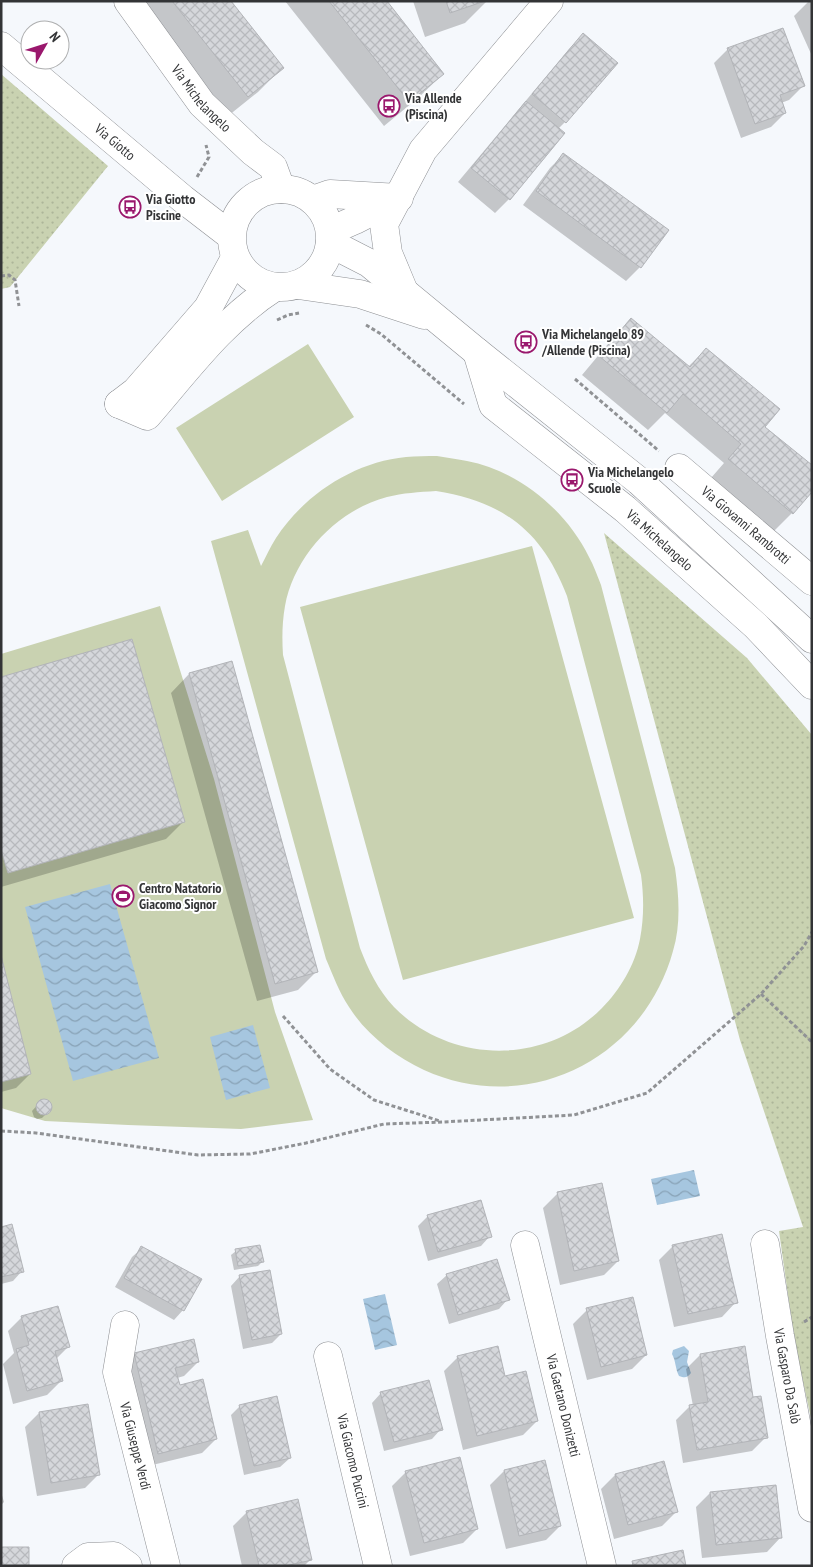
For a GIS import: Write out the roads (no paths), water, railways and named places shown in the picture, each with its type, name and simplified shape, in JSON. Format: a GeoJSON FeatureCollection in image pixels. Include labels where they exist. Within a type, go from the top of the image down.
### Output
{"type":"FeatureCollection","features":[{"type":"Feature","properties":{"kind":"street","name":"Via Michelangelo"},"geometry":{"type":"LineString","coordinates":[[128,1],[202,104],[253,152],[274,167],[281,188]]}},
{"type":"Feature","properties":{"kind":"street"},"geometry":{"type":"LineString","coordinates":[[404,291],[388,253],[384,224],[423,150],[549,1]]}},
{"type":"Feature","properties":{"kind":"street","name":"Via Giotto"},"geometry":{"type":"LineString","coordinates":[[1,46],[183,199],[233,247]]}},
{"type":"Feature","properties":{"kind":"street"},"geometry":{"type":"LineString","coordinates":[[281,188],[298,191],[312,200],[324,214],[330,237],[327,257],[320,269],[310,278],[257,298],[226,324],[147,416],[118,404],[136,391],[208,308],[233,247],[234,221],[241,207],[252,197],[266,190],[281,188]]}},
{"type":"Feature","properties":{"kind":"street"},"geometry":{"type":"LineString","coordinates":[[312,200],[330,194],[399,198]]}},
{"type":"Feature","properties":{"kind":"street"},"geometry":{"type":"LineString","coordinates":[[330,237],[355,220],[399,198]]}},
{"type":"Feature","properties":{"kind":"street","name":"Via Michelangelo"},"geometry":{"type":"LineString","coordinates":[[330,237],[369,263],[639,481],[812,639]]}},
{"type":"Feature","properties":{"kind":"street"},"geometry":{"type":"LineString","coordinates":[[233,247],[242,269],[251,278],[263,284],[287,286]]}},
{"type":"Feature","properties":{"kind":"street","name":"Via Michelangelo"},"geometry":{"type":"LineString","coordinates":[[287,286],[360,294],[440,320]]}},
{"type":"Feature","properties":{"kind":"street","name":"Via Michelangelo"},"geometry":{"type":"LineString","coordinates":[[477,352],[493,404],[625,509],[756,626],[812,685]]}},
{"type":"Feature","properties":{"kind":"street","name":"Via Giovanni Rambrotti"},"geometry":{"type":"LineString","coordinates":[[679,468],[812,581]]}},
{"type":"Feature","properties":{"kind":"street","name":"Via Gasparo Da Salò"},"geometry":{"type":"LineString","coordinates":[[766,1244],[780,1336],[812,1508]]}},
{"type":"Feature","properties":{"kind":"street","name":"Via Gaetano Donizetti"},"geometry":{"type":"LineString","coordinates":[[525,1245],[602,1566]]}},
{"type":"Feature","properties":{"kind":"street","name":"Via Giuseppe Verdi"},"geometry":{"type":"LineString","coordinates":[[124,1325],[117,1372],[166,1566]]}},
{"type":"Feature","properties":{"kind":"street","name":"Via Giacomo Puccini"},"geometry":{"type":"LineString","coordinates":[[328,1356],[378,1566]]}},
{"type":"Feature","properties":{"kind":"street"},"geometry":{"type":"LineString","coordinates":[[76,1566],[88,1557],[114,1556],[128,1566]]}},
{"type":"Feature","properties":{"kind":"water"},"geometry":{"type":"Polygon","coordinates":[[[110,884],[159,1058],[73,1081],[25,907],[110,884]]]}},
{"type":"Feature","properties":{"kind":"water"},"geometry":{"type":"Polygon","coordinates":[[[253,1025],[270,1088],[226,1100],[210,1037],[253,1025]]]}},
{"type":"Feature","properties":{"kind":"water"},"geometry":{"type":"Polygon","coordinates":[[[694,1170],[700,1196],[657,1205],[651,1179],[694,1170]]]}},
{"type":"Feature","properties":{"kind":"water"},"geometry":{"type":"Polygon","coordinates":[[[385,1294],[397,1345],[375,1350],[363,1299],[385,1294]]]}},
{"type":"Feature","properties":{"kind":"water"},"geometry":{"type":"Polygon","coordinates":[[[684,1346],[689,1351],[687,1362],[691,1373],[687,1377],[679,1376],[672,1354],[673,1350],[684,1346]]]}},
{"type":"Feature","properties":{"kind":"place","name":"Via Allende (Piscina)"},"geometry":{"type":"Point","coordinates":[389,106]}},
{"type":"Feature","properties":{"kind":"place","name":"Via Giotto Piscine"},"geometry":{"type":"Point","coordinates":[130,207]}},
{"type":"Feature","properties":{"kind":"place","name":"Via Michelangelo 89 /Allende (Piscina)"},"geometry":{"type":"Point","coordinates":[526,342]}},
{"type":"Feature","properties":{"kind":"place","name":"Via Michelangelo Scuole"},"geometry":{"type":"Point","coordinates":[572,480]}},
{"type":"Feature","properties":{"kind":"place","name":"Centro Natatorio Giacomo Signor"},"geometry":{"type":"Point","coordinates":[123,896]}}]}
